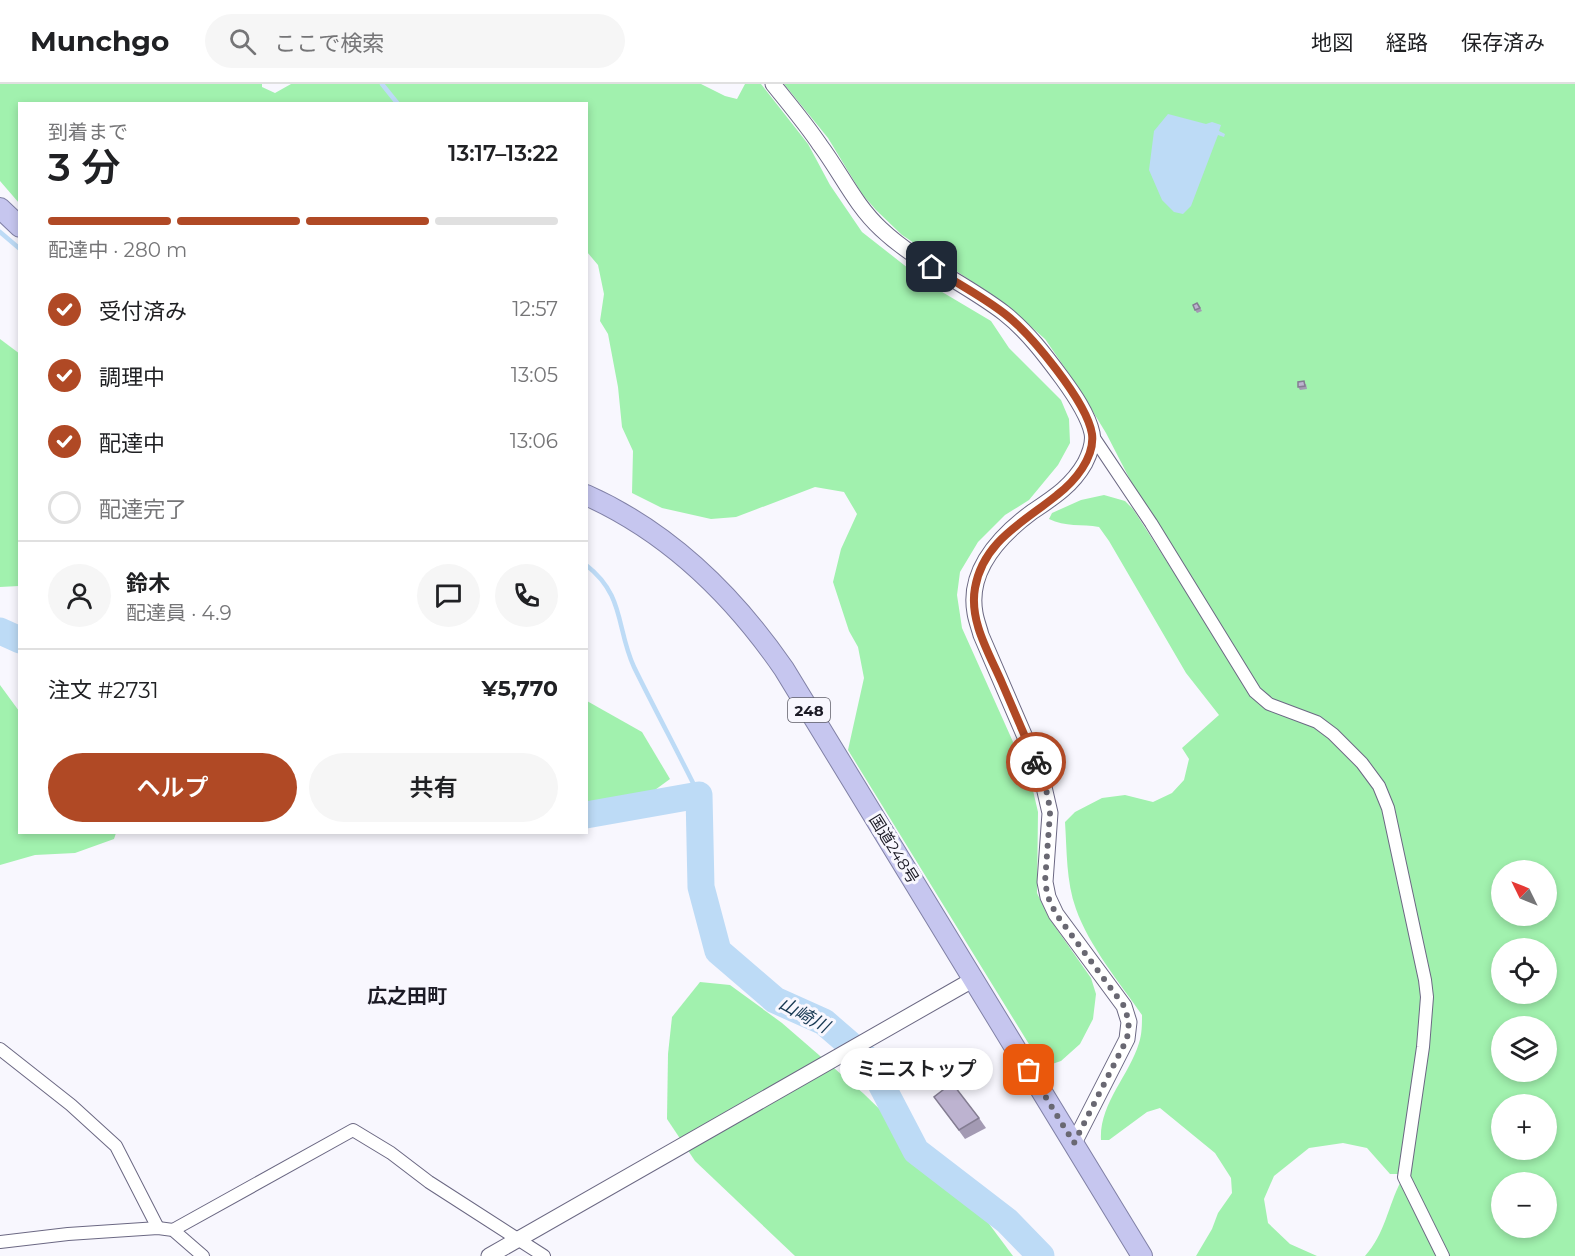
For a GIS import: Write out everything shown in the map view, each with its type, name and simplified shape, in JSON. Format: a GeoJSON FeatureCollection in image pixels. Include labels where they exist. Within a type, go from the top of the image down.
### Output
{"type":"FeatureCollection","features":[{"type":"Feature","properties":{"kind":"highway"},"geometry":{"type":"LineString","coordinates":[[0,208],[18,225]]}},
{"type":"Feature","properties":{"kind":"highway","name":"国道248号"},"geometry":{"type":"LineString","coordinates":[[588,496],[612,507],[667,542],[716,586],[764,640],[784,669],[1142,1256]]}},
{"type":"Feature","properties":{"kind":"street"},"geometry":{"type":"LineString","coordinates":[[773,84],[820,145],[860,205],[882,231],[1004,313],[1034,342],[1067,385],[1085,416],[1092,435],[1151,523],[1256,692],[1269,704],[1317,722],[1333,734],[1362,763],[1379,786],[1388,808],[1427,997],[1423,1047],[1404,1178],[1443,1256]]}},
{"type":"Feature","properties":{"kind":"street"},"geometry":{"type":"LineString","coordinates":[[1074,1143],[1127,1039],[1129,1022],[1124,1006],[1056,914],[1048,897],[1045,882],[1050,813],[1048,796],[1041,774],[981,635],[974,611],[975,587],[984,560],[997,542],[1014,526],[1056,496],[1080,473],[1090,454],[1092,435]]}},
{"type":"Feature","properties":{"kind":"street"},"geometry":{"type":"LineString","coordinates":[[489,1256],[974,979]]}},
{"type":"Feature","properties":{"kind":"street"},"geometry":{"type":"LineString","coordinates":[[0,1049],[71,1105],[116,1146],[158,1228]]}},
{"type":"Feature","properties":{"kind":"street"},"geometry":{"type":"LineString","coordinates":[[173,1230],[353,1130],[544,1256]]}},
{"type":"Feature","properties":{"kind":"street"},"geometry":{"type":"LineString","coordinates":[[0,1242],[68,1234],[158,1228],[173,1230],[203,1256]]}},
{"type":"Feature","properties":{"kind":"green space"},"geometry":{"type":"Polygon","coordinates":[[[0,84],[262,84],[262,87],[275,93],[291,84],[701,84],[725,96],[737,99],[745,84],[761,84],[808,144],[830,185],[862,232],[927,283],[991,321],[1009,348],[1061,400],[1069,419],[1070,443],[1058,465],[1029,500],[1005,515],[978,542],[960,572],[957,595],[962,628],[1031,782],[1038,812],[1037,893],[1049,918],[1091,978],[1096,994],[1093,1019],[1080,1044],[1061,1061],[1043,1067],[848,750],[864,678],[858,647],[849,631],[833,582],[841,549],[857,514],[844,492],[815,487],[736,517],[711,519],[662,508],[632,493],[633,451],[622,427],[618,387],[608,334],[600,321],[604,294],[598,265],[588,253],[588,102],[18,102],[18,202],[0,181],[0,84]]]}},
{"type":"Feature","properties":{"kind":"green space"},"geometry":{"type":"Polygon","coordinates":[[[784,84],[1575,84],[1575,1256],[1445,1256],[1406,1179],[1430,996],[1429,967],[1391,806],[1365,761],[1261,692],[1142,503],[1106,433],[1045,339],[1003,302],[902,235],[862,194],[828,138],[784,84]]]}},
{"type":"Feature","properties":{"kind":"green space"},"geometry":{"type":"Polygon","coordinates":[[[0,339],[18,352],[18,586],[0,587],[0,339]]]}},
{"type":"Feature","properties":{"kind":"green space"},"geometry":{"type":"Polygon","coordinates":[[[1104,495],[1125,501],[1133,509],[1252,694],[1316,726],[1357,764],[1373,785],[1382,805],[1398,886],[1410,924],[1423,985],[1419,1050],[1400,1174],[1390,1174],[1367,1148],[1343,1143],[1309,1148],[1274,1176],[1264,1199],[1268,1223],[1290,1244],[1317,1256],[1196,1256],[1212,1229],[1218,1213],[1232,1193],[1231,1178],[1215,1153],[1160,1108],[1147,1112],[1109,1140],[1101,1140],[1105,1114],[1139,1043],[1142,1015],[1097,950],[1076,909],[1069,877],[1065,822],[1075,812],[1102,798],[1125,795],[1153,802],[1172,793],[1184,780],[1189,759],[1182,748],[1219,715],[1186,673],[1099,527],[1067,524],[1049,519],[1052,513],[1081,500],[1104,495]]]}},
{"type":"Feature","properties":{"kind":"green space"},"geometry":{"type":"Polygon","coordinates":[[[0,685],[18,710],[18,834],[116,834],[114,839],[75,853],[35,855],[0,865],[0,685]]]}},
{"type":"Feature","properties":{"kind":"green space"},"geometry":{"type":"Polygon","coordinates":[[[588,702],[642,732],[670,779],[626,811],[588,810],[588,702]]]}},
{"type":"Feature","properties":{"kind":"green space"},"geometry":{"type":"Polygon","coordinates":[[[700,982],[730,985],[782,1023],[864,1094],[966,1193],[1013,1256],[795,1256],[695,1161],[667,1119],[668,1054],[672,1017],[700,982]]]}},
{"type":"Feature","properties":{"kind":"green space"},"geometry":{"type":"Polygon","coordinates":[[[1401,1181],[1440,1256],[1365,1256],[1382,1229],[1401,1181]]]}},
{"type":"Feature","properties":{"kind":"water"},"geometry":{"type":"Polygon","coordinates":[[[1168,114],[1206,124],[1212,122],[1221,125],[1219,131],[1225,134],[1224,137],[1218,135],[1191,206],[1183,214],[1174,212],[1162,200],[1149,170],[1154,131],[1168,114]]]}},
{"type":"Feature","properties":{"kind":"building"},"geometry":{"type":"Polygon","coordinates":[[[1197,303],[1200,308],[1195,310],[1193,305],[1197,303]]]}},
{"type":"Feature","properties":{"kind":"building"},"geometry":{"type":"Polygon","coordinates":[[[1304,381],[1305,386],[1298,387],[1298,382],[1304,381]]]}},
{"type":"Feature","properties":{"kind":"building"},"geometry":{"type":"Polygon","coordinates":[[[952,1083],[979,1118],[959,1130],[934,1097],[952,1083]]]}},
{"type":"Feature","properties":{"kind":"waterway"},"geometry":{"type":"LineString","coordinates":[[382,84],[396,102]]}},
{"type":"Feature","properties":{"kind":"waterway"},"geometry":{"type":"LineString","coordinates":[[0,232],[18,247]]}},
{"type":"Feature","properties":{"kind":"waterway"},"geometry":{"type":"LineString","coordinates":[[588,567],[599,576],[614,600],[634,667],[699,795]]}},
{"type":"Feature","properties":{"kind":"waterway","name":"山崎川"},"geometry":{"type":"LineString","coordinates":[[0,631],[18,639]]}},
{"type":"Feature","properties":{"kind":"waterway","name":"山崎川"},"geometry":{"type":"LineString","coordinates":[[588,815],[699,795],[701,887],[718,951],[775,1000],[824,1022],[869,1061],[916,1151],[1007,1221],[1041,1256]]}},
{"type":"Feature","properties":{"kind":"way so far"},"geometry":{"type":"LineString","coordinates":[[1029,1070],[1074,1143],[1127,1039],[1129,1022],[1124,1006],[1056,914],[1048,897],[1045,882],[1050,813],[1048,796],[1036,762]]}},
{"type":"Feature","properties":{"kind":"place","name":"ミニストップ"},"geometry":{"type":"Point","coordinates":[1029,1070]}},
{"type":"Feature","properties":{"kind":"district","name":"広之田町"},"geometry":{"type":"Point","coordinates":[407,996]}},
{"type":"Feature","properties":{"kind":"route"},"geometry":{"type":"LineString","coordinates":[[932,267],[1004,313],[1034,342],[1067,385],[1085,416],[1092,435],[1090,454],[1080,473],[1056,496],[1014,526],[997,542],[984,560],[975,587],[974,611],[981,635],[1036,762]]}}]}
